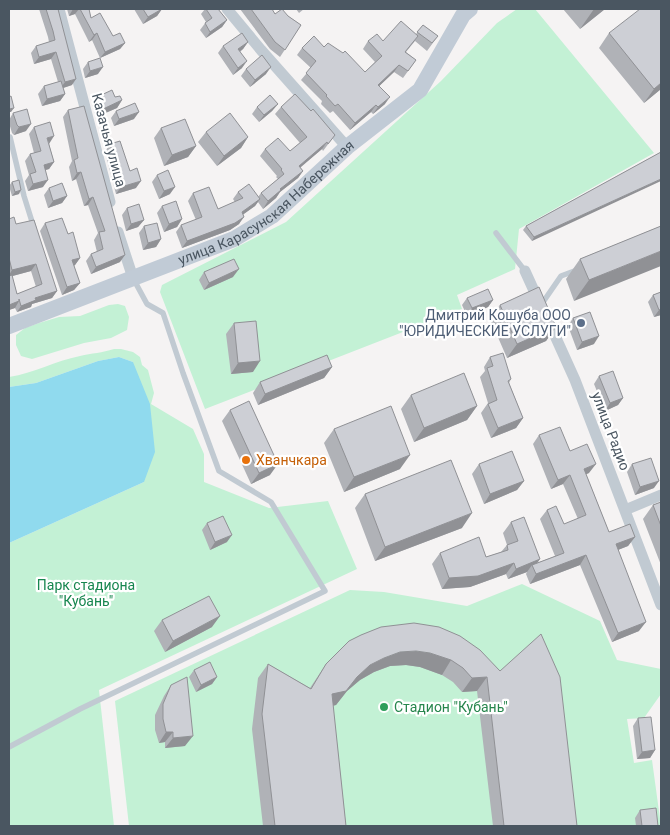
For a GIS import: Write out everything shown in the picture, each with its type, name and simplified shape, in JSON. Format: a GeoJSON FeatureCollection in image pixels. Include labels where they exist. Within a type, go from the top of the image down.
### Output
{"type":"FeatureCollection","features":[{"type":"Feature","properties":{"kind":"street","name":"Казачья улица"},"geometry":{"type":"LineString","coordinates":[[59,9],[114,215],[133,278]]}},
{"type":"Feature","properties":{"kind":"street"},"geometry":{"type":"LineString","coordinates":[[227,9],[347,147]]}},
{"type":"Feature","properties":{"kind":"street","name":"улица Карасунская Набережная"},"geometry":{"type":"LineString","coordinates":[[9,326],[58,301],[133,278],[234,239],[272,216],[347,147],[420,90],[463,15],[470,9]]}},
{"type":"Feature","properties":{"kind":"street","name":"улица Радио"},"geometry":{"type":"LineString","coordinates":[[525,271],[575,380],[661,606]]}},
{"type":"Feature","properties":{"kind":"street"},"geometry":{"type":"LineString","coordinates":[[625,510],[661,495]]}},
{"type":"Feature","properties":{"kind":"lane"},"geometry":{"type":"LineString","coordinates":[[10,137],[24,196],[36,233]]}},
{"type":"Feature","properties":{"kind":"lane"},"geometry":{"type":"LineString","coordinates":[[496,233],[525,271]]}},
{"type":"Feature","properties":{"kind":"lane"},"geometry":{"type":"LineString","coordinates":[[541,305],[561,276],[579,269]]}},
{"type":"Feature","properties":{"kind":"lane"},"geometry":{"type":"LineString","coordinates":[[9,747],[88,705],[325,591],[272,502],[219,471],[163,313],[147,304],[133,278]]}},
{"type":"Feature","properties":{"kind":"green space"},"geometry":{"type":"Polygon","coordinates":[[[517,9],[535,9],[654,153],[519,229],[515,269],[457,295],[462,309],[205,409],[160,292],[162,285],[286,222],[441,81],[497,23],[517,9]]]}},
{"type":"Feature","properties":{"kind":"green space"},"geometry":{"type":"Polygon","coordinates":[[[118,304],[125,306],[129,317],[127,330],[111,338],[84,343],[32,359],[21,356],[16,345],[16,335],[25,328],[59,317],[80,316],[109,305],[118,304]]]}},
{"type":"Feature","properties":{"kind":"green space","name":"Парк стадиона \"Кубань\""},"geometry":{"type":"Polygon","coordinates":[[[114,349],[133,352],[140,357],[142,365],[148,370],[154,393],[151,404],[193,429],[204,454],[204,482],[269,508],[328,501],[357,569],[99,690],[114,826],[9,826],[9,543],[144,482],[133,362],[119,357],[98,361],[36,383],[9,387],[9,377],[71,358],[114,349]]]}},
{"type":"Feature","properties":{"kind":"green space","name":"Стадион \"Кубань\""},"geometry":{"type":"Polygon","coordinates":[[[522,584],[600,621],[617,660],[661,669],[661,694],[644,718],[627,719],[634,763],[652,760],[661,826],[129,826],[115,701],[350,590],[384,592],[467,606],[522,584]]]}},
{"type":"Feature","properties":{"kind":"water"},"geometry":{"type":"Polygon","coordinates":[[[119,357],[133,362],[150,404],[155,452],[144,482],[9,543],[9,387],[36,383],[98,361],[119,357]]]}},
{"type":"Feature","properties":{"kind":"building"},"geometry":{"type":"Polygon","coordinates":[[[46,9],[58,9],[76,79],[65,82],[56,52],[39,57],[36,46],[55,40],[46,9]]]}},
{"type":"Feature","properties":{"kind":"building"},"geometry":{"type":"Polygon","coordinates":[[[80,9],[89,9],[91,18],[100,13],[113,36],[120,33],[125,43],[105,52],[97,33],[94,35],[80,9]]]}},
{"type":"Feature","properties":{"kind":"building"},"geometry":{"type":"Polygon","coordinates":[[[143,9],[162,9],[148,17],[143,9]]]}},
{"type":"Feature","properties":{"kind":"building"},"geometry":{"type":"Polygon","coordinates":[[[206,9],[218,9],[227,20],[210,32],[205,23],[212,18],[206,9]]]}},
{"type":"Feature","properties":{"kind":"building"},"geometry":{"type":"Polygon","coordinates":[[[251,9],[272,9],[275,14],[282,9],[301,25],[285,50],[275,42],[251,9]]]}},
{"type":"Feature","properties":{"kind":"building"},"geometry":{"type":"Polygon","coordinates":[[[640,9],[661,9],[661,83],[654,89],[609,33],[640,9]]]}},
{"type":"Feature","properties":{"kind":"building"},"geometry":{"type":"Polygon","coordinates":[[[401,21],[418,36],[405,52],[416,60],[408,71],[399,65],[378,85],[390,97],[378,107],[376,105],[355,123],[338,104],[335,106],[306,73],[316,61],[302,48],[314,36],[324,47],[328,43],[343,53],[345,51],[365,72],[382,56],[368,41],[377,34],[383,41],[401,21]]]}},
{"type":"Feature","properties":{"kind":"building"},"geometry":{"type":"Polygon","coordinates":[[[423,25],[438,36],[432,43],[417,32],[423,25]]]}},
{"type":"Feature","properties":{"kind":"building"},"geometry":{"type":"Polygon","coordinates":[[[242,33],[248,42],[238,49],[247,61],[238,68],[223,46],[242,33]]]}},
{"type":"Feature","properties":{"kind":"building"},"geometry":{"type":"Polygon","coordinates":[[[262,55],[271,67],[255,80],[246,69],[262,55]]]}},
{"type":"Feature","properties":{"kind":"building"},"geometry":{"type":"Polygon","coordinates":[[[100,58],[103,67],[90,71],[88,62],[100,58]]]}},
{"type":"Feature","properties":{"kind":"building"},"geometry":{"type":"Polygon","coordinates":[[[61,81],[65,94],[47,99],[44,86],[61,81]]]}},
{"type":"Feature","properties":{"kind":"building"},"geometry":{"type":"Polygon","coordinates":[[[112,90],[115,97],[120,96],[122,100],[101,110],[97,97],[112,90]]]}},
{"type":"Feature","properties":{"kind":"building"},"geometry":{"type":"Polygon","coordinates":[[[295,94],[311,111],[313,109],[335,135],[328,144],[327,142],[299,166],[303,171],[268,201],[261,193],[284,174],[265,149],[278,138],[290,151],[307,137],[281,107],[295,94]]]}},
{"type":"Feature","properties":{"kind":"building"},"geometry":{"type":"Polygon","coordinates":[[[270,95],[278,104],[264,115],[257,107],[270,95]]]}},
{"type":"Feature","properties":{"kind":"building"},"geometry":{"type":"Polygon","coordinates":[[[11,96],[14,108],[9,109],[9,97],[11,96]]]}},
{"type":"Feature","properties":{"kind":"building"},"geometry":{"type":"Polygon","coordinates":[[[135,103],[139,112],[119,119],[116,111],[135,103]]]}},
{"type":"Feature","properties":{"kind":"building"},"geometry":{"type":"Polygon","coordinates":[[[84,106],[125,255],[96,267],[91,254],[103,249],[99,232],[105,231],[93,197],[89,199],[81,172],[77,173],[74,160],[78,158],[68,110],[84,106]]]}},
{"type":"Feature","properties":{"kind":"building"},"geometry":{"type":"Polygon","coordinates":[[[27,109],[31,124],[19,127],[13,113],[27,109]]]}},
{"type":"Feature","properties":{"kind":"building"},"geometry":{"type":"Polygon","coordinates":[[[230,113],[248,137],[224,156],[206,132],[230,113]]]}},
{"type":"Feature","properties":{"kind":"building"},"geometry":{"type":"Polygon","coordinates":[[[185,119],[196,146],[172,155],[161,128],[185,119]]]}},
{"type":"Feature","properties":{"kind":"building"},"geometry":{"type":"Polygon","coordinates":[[[50,122],[54,136],[47,138],[54,162],[44,165],[48,180],[33,184],[30,174],[36,172],[30,154],[41,151],[34,127],[50,122]]]}},
{"type":"Feature","properties":{"kind":"building"},"geometry":{"type":"Polygon","coordinates":[[[120,141],[130,171],[137,168],[141,181],[121,187],[110,144],[120,141]]]}},
{"type":"Feature","properties":{"kind":"building"},"geometry":{"type":"Polygon","coordinates":[[[661,152],[661,179],[534,237],[526,226],[661,152]]]}},
{"type":"Feature","properties":{"kind":"building"},"geometry":{"type":"Polygon","coordinates":[[[168,170],[175,187],[164,191],[157,175],[168,170]]]}},
{"type":"Feature","properties":{"kind":"building"},"geometry":{"type":"Polygon","coordinates":[[[19,180],[21,190],[15,192],[12,182],[19,180]]]}},
{"type":"Feature","properties":{"kind":"building"},"geometry":{"type":"Polygon","coordinates":[[[62,183],[67,196],[53,201],[49,188],[62,183]]]}},
{"type":"Feature","properties":{"kind":"building"},"geometry":{"type":"Polygon","coordinates":[[[249,184],[260,199],[242,212],[244,217],[235,223],[187,241],[181,225],[202,217],[193,193],[209,187],[218,209],[243,198],[238,192],[249,184]]]}},
{"type":"Feature","properties":{"kind":"building"},"geometry":{"type":"Polygon","coordinates":[[[176,201],[182,219],[169,224],[162,206],[176,201]]]}},
{"type":"Feature","properties":{"kind":"building"},"geometry":{"type":"Polygon","coordinates":[[[139,204],[144,220],[131,224],[127,208],[139,204]]]}},
{"type":"Feature","properties":{"kind":"building"},"geometry":{"type":"Polygon","coordinates":[[[14,217],[16,224],[34,220],[57,291],[35,298],[36,300],[21,306],[19,299],[19,301],[9,305],[9,276],[12,275],[17,294],[42,284],[36,264],[12,270],[9,258],[9,219],[14,217]]]}},
{"type":"Feature","properties":{"kind":"building"},"geometry":{"type":"Polygon","coordinates":[[[62,218],[68,234],[73,232],[80,258],[72,260],[80,283],[67,287],[45,223],[62,218]]]}},
{"type":"Feature","properties":{"kind":"building"},"geometry":{"type":"Polygon","coordinates":[[[157,223],[161,239],[148,243],[144,226],[157,223]]]}},
{"type":"Feature","properties":{"kind":"building"},"geometry":{"type":"Polygon","coordinates":[[[661,226],[661,251],[589,280],[580,259],[661,226]]]}},
{"type":"Feature","properties":{"kind":"building"},"geometry":{"type":"Polygon","coordinates":[[[234,259],[239,269],[209,283],[204,272],[234,259]]]}},
{"type":"Feature","properties":{"kind":"building"},"geometry":{"type":"Polygon","coordinates":[[[539,287],[556,327],[517,344],[500,305],[539,287]]]}},
{"type":"Feature","properties":{"kind":"building"},"geometry":{"type":"Polygon","coordinates":[[[488,289],[493,300],[472,308],[467,298],[488,289]]]}},
{"type":"Feature","properties":{"kind":"building"},"geometry":{"type":"Polygon","coordinates":[[[661,292],[661,309],[659,310],[653,295],[661,292]]]}},
{"type":"Feature","properties":{"kind":"building"},"geometry":{"type":"Polygon","coordinates":[[[590,312],[599,336],[582,342],[573,318],[590,312]]]}},
{"type":"Feature","properties":{"kind":"building"},"geometry":{"type":"Polygon","coordinates":[[[256,321],[260,361],[238,363],[234,323],[256,321]]]}},
{"type":"Feature","properties":{"kind":"building"},"geometry":{"type":"Polygon","coordinates":[[[503,353],[511,379],[508,381],[523,418],[498,428],[488,404],[497,400],[487,368],[493,366],[490,357],[503,353]]]}},
{"type":"Feature","properties":{"kind":"building"},"geometry":{"type":"Polygon","coordinates":[[[327,355],[332,367],[265,394],[260,382],[327,355]]]}},
{"type":"Feature","properties":{"kind":"building"},"geometry":{"type":"Polygon","coordinates":[[[613,371],[623,398],[610,403],[599,376],[613,371]]]}},
{"type":"Feature","properties":{"kind":"building"},"geometry":{"type":"Polygon","coordinates":[[[464,373],[477,406],[424,428],[411,395],[464,373]]]}},
{"type":"Feature","properties":{"kind":"building"},"geometry":{"type":"Polygon","coordinates":[[[249,401],[278,464],[259,473],[230,410],[249,401]]]}},
{"type":"Feature","properties":{"kind":"building"},"geometry":{"type":"Polygon","coordinates":[[[391,406],[410,455],[354,477],[334,429],[391,406]]]}},
{"type":"Feature","properties":{"kind":"building"},"geometry":{"type":"Polygon","coordinates":[[[560,427],[570,451],[587,444],[596,464],[584,469],[609,532],[630,524],[635,537],[616,544],[646,622],[618,633],[586,555],[536,574],[532,565],[564,553],[547,510],[556,506],[564,524],[586,515],[570,475],[558,480],[539,435],[560,427]]]}},
{"type":"Feature","properties":{"kind":"building"},"geometry":{"type":"Polygon","coordinates":[[[512,451],[524,481],[490,494],[479,464],[512,451]]]}},
{"type":"Feature","properties":{"kind":"building"},"geometry":{"type":"Polygon","coordinates":[[[651,458],[659,481],[640,487],[632,464],[651,458]]]}},
{"type":"Feature","properties":{"kind":"building"},"geometry":{"type":"Polygon","coordinates":[[[451,460],[472,513],[385,547],[365,494],[451,460]]]}},
{"type":"Feature","properties":{"kind":"building"},"geometry":{"type":"Polygon","coordinates":[[[661,502],[661,526],[653,505],[661,502]]]}},
{"type":"Feature","properties":{"kind":"building"},"geometry":{"type":"Polygon","coordinates":[[[223,516],[232,535],[215,542],[207,523],[223,516]]]}},
{"type":"Feature","properties":{"kind":"building"},"geometry":{"type":"Polygon","coordinates":[[[524,517],[540,559],[516,569],[514,563],[478,576],[449,578],[440,553],[479,537],[486,557],[508,550],[507,545],[518,541],[511,522],[524,517]]]}},
{"type":"Feature","properties":{"kind":"building"},"geometry":{"type":"Polygon","coordinates":[[[209,596],[220,616],[173,641],[162,620],[209,596]]]}},
{"type":"Feature","properties":{"kind":"building"},"geometry":{"type":"Polygon","coordinates":[[[414,623],[439,627],[460,636],[480,650],[500,671],[541,634],[560,677],[577,826],[504,826],[487,677],[472,678],[463,668],[451,660],[430,653],[416,651],[400,652],[370,665],[346,691],[332,694],[346,826],[275,826],[262,714],[268,664],[311,689],[326,664],[349,641],[381,627],[414,623]]]}},
{"type":"Feature","properties":{"kind":"building"},"geometry":{"type":"Polygon","coordinates":[[[210,662],[217,677],[201,685],[194,670],[210,662]]]}},
{"type":"Feature","properties":{"kind":"building"},"geometry":{"type":"Polygon","coordinates":[[[187,677],[193,736],[173,738],[173,732],[166,732],[163,719],[163,704],[171,685],[187,677]]]}},
{"type":"Feature","properties":{"kind":"building"},"geometry":{"type":"Polygon","coordinates":[[[651,717],[655,750],[642,752],[638,718],[651,717]]]}},
{"type":"Feature","properties":{"kind":"building"},"geometry":{"type":"Polygon","coordinates":[[[656,808],[658,826],[642,826],[640,810],[656,808]]]}},
{"type":"Feature","properties":{"kind":"place","name":"Дмитрий Кошуба ООО \"ЮРИДИЧЕСКИЕ УСЛУГИ\""},"geometry":{"type":"Point","coordinates":[581,323]}},
{"type":"Feature","properties":{"kind":"place","name":"Хванчкара"},"geometry":{"type":"Point","coordinates":[246,460]}},
{"type":"Feature","properties":{"kind":"place","name":"Стадион \"Кубань\""},"geometry":{"type":"Point","coordinates":[384,707]}}]}
